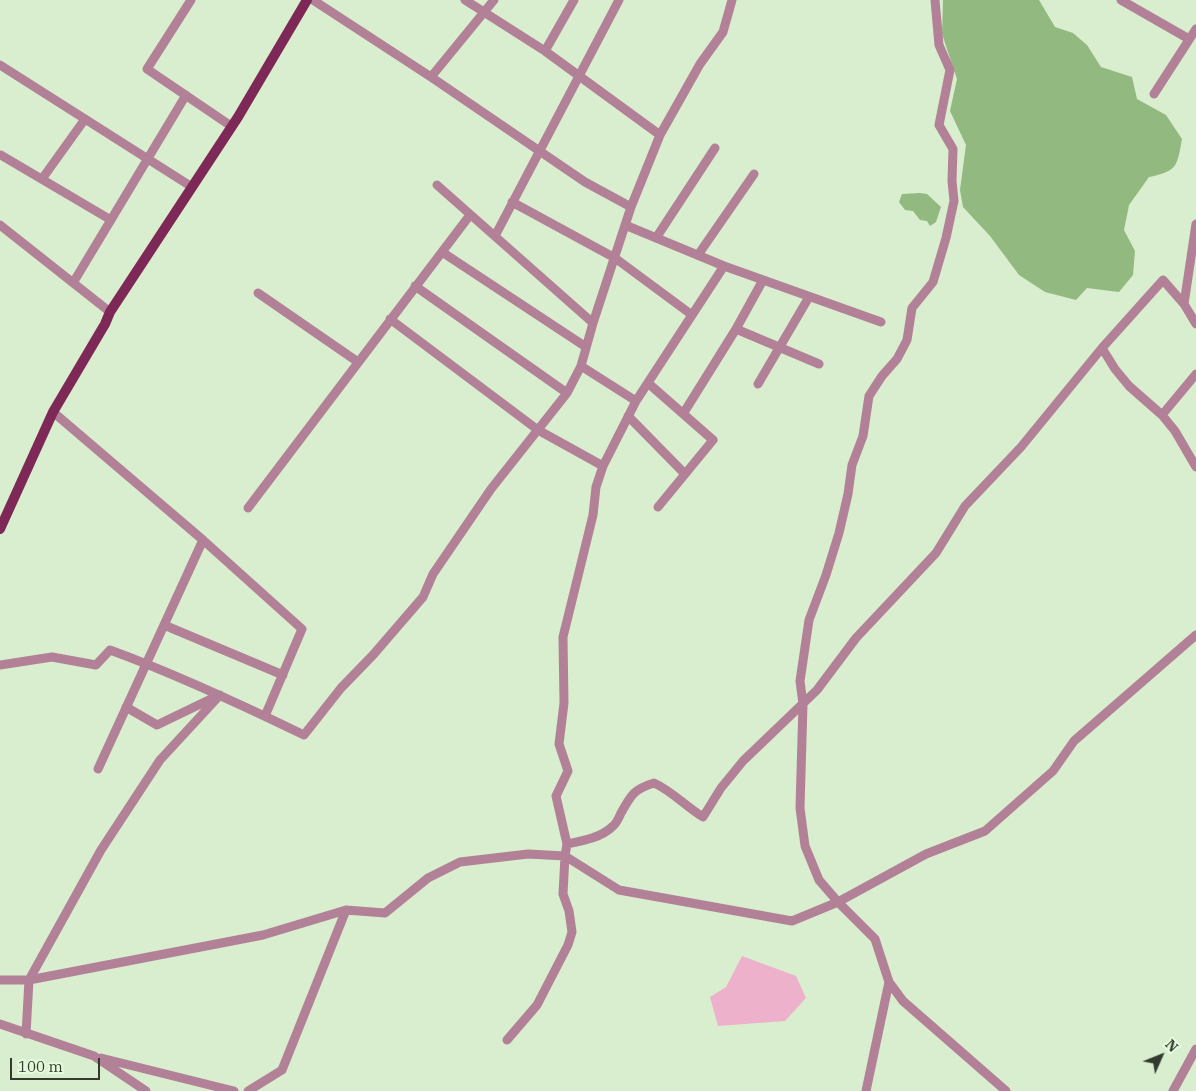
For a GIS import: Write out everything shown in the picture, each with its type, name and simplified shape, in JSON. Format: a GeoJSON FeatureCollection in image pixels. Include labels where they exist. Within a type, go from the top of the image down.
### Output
{"type":"FeatureCollection","features":[{"type":"Feature","properties":{"kind":"main road"},"geometry":{"type":"LineString","coordinates":[[0,529],[53,412],[105,324],[110,312],[231,126],[308,0]]}},
{"type":"Feature","properties":{"kind":"street"},"geometry":{"type":"LineString","coordinates":[[191,0],[147,69],[231,126]]}},
{"type":"Feature","properties":{"kind":"street"},"geometry":{"type":"LineString","coordinates":[[313,0],[431,77],[585,182],[631,207]]}},
{"type":"Feature","properties":{"kind":"street"},"geometry":{"type":"LineString","coordinates":[[465,0],[545,51],[660,134]]}},
{"type":"Feature","properties":{"kind":"street"},"geometry":{"type":"LineString","coordinates":[[431,77],[494,0]]}},
{"type":"Feature","properties":{"kind":"street"},"geometry":{"type":"LineString","coordinates":[[545,51],[574,0]]}},
{"type":"Feature","properties":{"kind":"street"},"geometry":{"type":"LineString","coordinates":[[495,236],[619,0]]}},
{"type":"Feature","properties":{"kind":"street"},"geometry":{"type":"LineString","coordinates":[[0,665],[52,657],[96,665],[110,650],[146,663],[220,695],[304,735],[341,688],[373,655],[422,597],[433,574],[491,489],[567,393],[581,366],[593,322],[631,207],[660,134],[700,64],[723,32],[732,0]]}},
{"type":"Feature","properties":{"kind":"street"},"geometry":{"type":"LineString","coordinates":[[935,0],[939,45],[950,70],[939,125],[954,149],[952,182],[954,201],[934,282],[912,308],[907,340],[897,359],[882,376],[869,396],[863,436],[852,465],[848,494],[839,533],[809,620],[800,681],[803,704],[800,808],[805,846],[819,880],[875,939],[890,982],[903,1001],[1006,1091]]}},
{"type":"Feature","properties":{"kind":"street"},"geometry":{"type":"LineString","coordinates":[[1126,1],[1189,39]]}},
{"type":"Feature","properties":{"kind":"street"},"geometry":{"type":"LineString","coordinates":[[1154,94],[1196,29]]}},
{"type":"Feature","properties":{"kind":"street"},"geometry":{"type":"LineString","coordinates":[[0,65],[192,187]]}},
{"type":"Feature","properties":{"kind":"street"},"geometry":{"type":"LineString","coordinates":[[73,284],[186,95]]}},
{"type":"Feature","properties":{"kind":"street"},"geometry":{"type":"LineString","coordinates":[[42,179],[85,119]]}},
{"type":"Feature","properties":{"kind":"street"},"geometry":{"type":"LineString","coordinates":[[656,238],[715,148]]}},
{"type":"Feature","properties":{"kind":"street"},"geometry":{"type":"LineString","coordinates":[[1,155],[111,220]]}},
{"type":"Feature","properties":{"kind":"street"},"geometry":{"type":"LineString","coordinates":[[698,255],[754,174]]}},
{"type":"Feature","properties":{"kind":"street"},"geometry":{"type":"LineString","coordinates":[[437,185],[593,322]]}},
{"type":"Feature","properties":{"kind":"street"},"geometry":{"type":"LineString","coordinates":[[512,202],[615,258],[692,314]]}},
{"type":"Feature","properties":{"kind":"street"},"geometry":{"type":"LineString","coordinates":[[248,508],[470,215]]}},
{"type":"Feature","properties":{"kind":"street"},"geometry":{"type":"LineString","coordinates":[[1184,304],[1196,224]]}},
{"type":"Feature","properties":{"kind":"street"},"geometry":{"type":"LineString","coordinates":[[0,225],[110,312]]}},
{"type":"Feature","properties":{"kind":"street"},"geometry":{"type":"LineString","coordinates":[[625,225],[724,266],[882,322]]}},
{"type":"Feature","properties":{"kind":"street"},"geometry":{"type":"LineString","coordinates":[[442,252],[586,347]]}},
{"type":"Feature","properties":{"kind":"street"},"geometry":{"type":"LineString","coordinates":[[507,1040],[537,1005],[568,945],[572,932],[569,910],[563,894],[567,844],[556,796],[568,771],[559,744],[564,703],[563,637],[593,515],[596,487],[603,466],[636,401],[724,266]]}},
{"type":"Feature","properties":{"kind":"street"},"geometry":{"type":"LineString","coordinates":[[683,414],[736,329],[763,280]]}},
{"type":"Feature","properties":{"kind":"street"},"geometry":{"type":"LineString","coordinates":[[567,844],[589,840],[606,832],[614,826],[628,801],[640,788],[654,783],[668,790],[691,809],[703,816],[721,788],[743,761],[817,690],[856,638],[936,553],[965,506],[1021,447],[1102,348],[1163,280],[1184,304],[1196,324]]}},
{"type":"Feature","properties":{"kind":"street"},"geometry":{"type":"LineString","coordinates":[[415,286],[567,393]]}},
{"type":"Feature","properties":{"kind":"street"},"geometry":{"type":"LineString","coordinates":[[258,293],[358,362]]}},
{"type":"Feature","properties":{"kind":"street"},"geometry":{"type":"LineString","coordinates":[[758,384],[809,297]]}},
{"type":"Feature","properties":{"kind":"street"},"geometry":{"type":"LineString","coordinates":[[390,320],[538,430],[603,466]]}},
{"type":"Feature","properties":{"kind":"street"},"geometry":{"type":"LineString","coordinates":[[736,329],[819,364]]}},
{"type":"Feature","properties":{"kind":"street"},"geometry":{"type":"LineString","coordinates":[[1102,348],[1114,369],[1162,415],[1175,431],[1196,467]]}},
{"type":"Feature","properties":{"kind":"street"},"geometry":{"type":"LineString","coordinates":[[581,366],[636,401]]}},
{"type":"Feature","properties":{"kind":"street"},"geometry":{"type":"LineString","coordinates":[[1162,415],[1196,374]]}},
{"type":"Feature","properties":{"kind":"street"},"geometry":{"type":"LineString","coordinates":[[648,383],[713,440],[658,507]]}},
{"type":"Feature","properties":{"kind":"street"},"geometry":{"type":"LineString","coordinates":[[53,412],[203,540],[302,629],[265,716]]}},
{"type":"Feature","properties":{"kind":"street"},"geometry":{"type":"LineString","coordinates":[[628,416],[685,474]]}},
{"type":"Feature","properties":{"kind":"street"},"geometry":{"type":"LineString","coordinates":[[98,769],[203,540]]}},
{"type":"Feature","properties":{"kind":"street"},"geometry":{"type":"LineString","coordinates":[[164,625],[283,675]]}},
{"type":"Feature","properties":{"kind":"street"},"geometry":{"type":"LineString","coordinates":[[0,980],[29,980],[263,935],[346,910],[385,913],[428,878],[460,862],[528,854],[565,856],[619,890],[792,921],[838,902],[926,854],[985,831],[1052,770],[1074,741],[1196,635]]}},
{"type":"Feature","properties":{"kind":"street"},"geometry":{"type":"LineString","coordinates":[[126,707],[158,725],[220,695]]}},
{"type":"Feature","properties":{"kind":"street"},"geometry":{"type":"LineString","coordinates":[[26,1034],[29,980],[101,850],[160,760],[220,695]]}},
{"type":"Feature","properties":{"kind":"street"},"geometry":{"type":"LineString","coordinates":[[248,1091],[282,1070],[346,910]]}},
{"type":"Feature","properties":{"kind":"street"},"geometry":{"type":"LineString","coordinates":[[866,1091],[890,982]]}},
{"type":"Feature","properties":{"kind":"street"},"geometry":{"type":"LineString","coordinates":[[0,1024],[94,1056],[234,1091]]}},
{"type":"Feature","properties":{"kind":"street"},"geometry":{"type":"LineString","coordinates":[[1173,1091],[1196,1048]]}},
{"type":"Feature","properties":{"kind":"street"},"geometry":{"type":"LineString","coordinates":[[94,1056],[146,1091]]}},
{"type":"Feature","properties":{"kind":"shaded area"},"geometry":{"type":"Polygon","coordinates":[[[943,0],[1039,0],[1055,27],[1073,33],[1087,45],[1101,67],[1132,77],[1137,99],[1166,115],[1182,139],[1179,155],[1174,166],[1166,172],[1149,177],[1129,205],[1124,230],[1135,251],[1133,275],[1119,292],[1087,288],[1076,300],[1045,292],[1019,275],[990,236],[963,207],[960,190],[966,145],[950,111],[957,79],[942,34],[943,0]]]}},
{"type":"Feature","properties":{"kind":"shaded area"},"geometry":{"type":"Polygon","coordinates":[[[902,194],[927,194],[941,207],[936,222],[930,226],[927,221],[920,220],[913,211],[905,210],[899,202],[902,194]]]}},
{"type":"Feature","properties":{"kind":"shaded area"},"geometry":{"type":"Polygon","coordinates":[[[742,956],[796,976],[806,998],[785,1021],[718,1026],[710,997],[726,987],[742,956]]]}}]}
